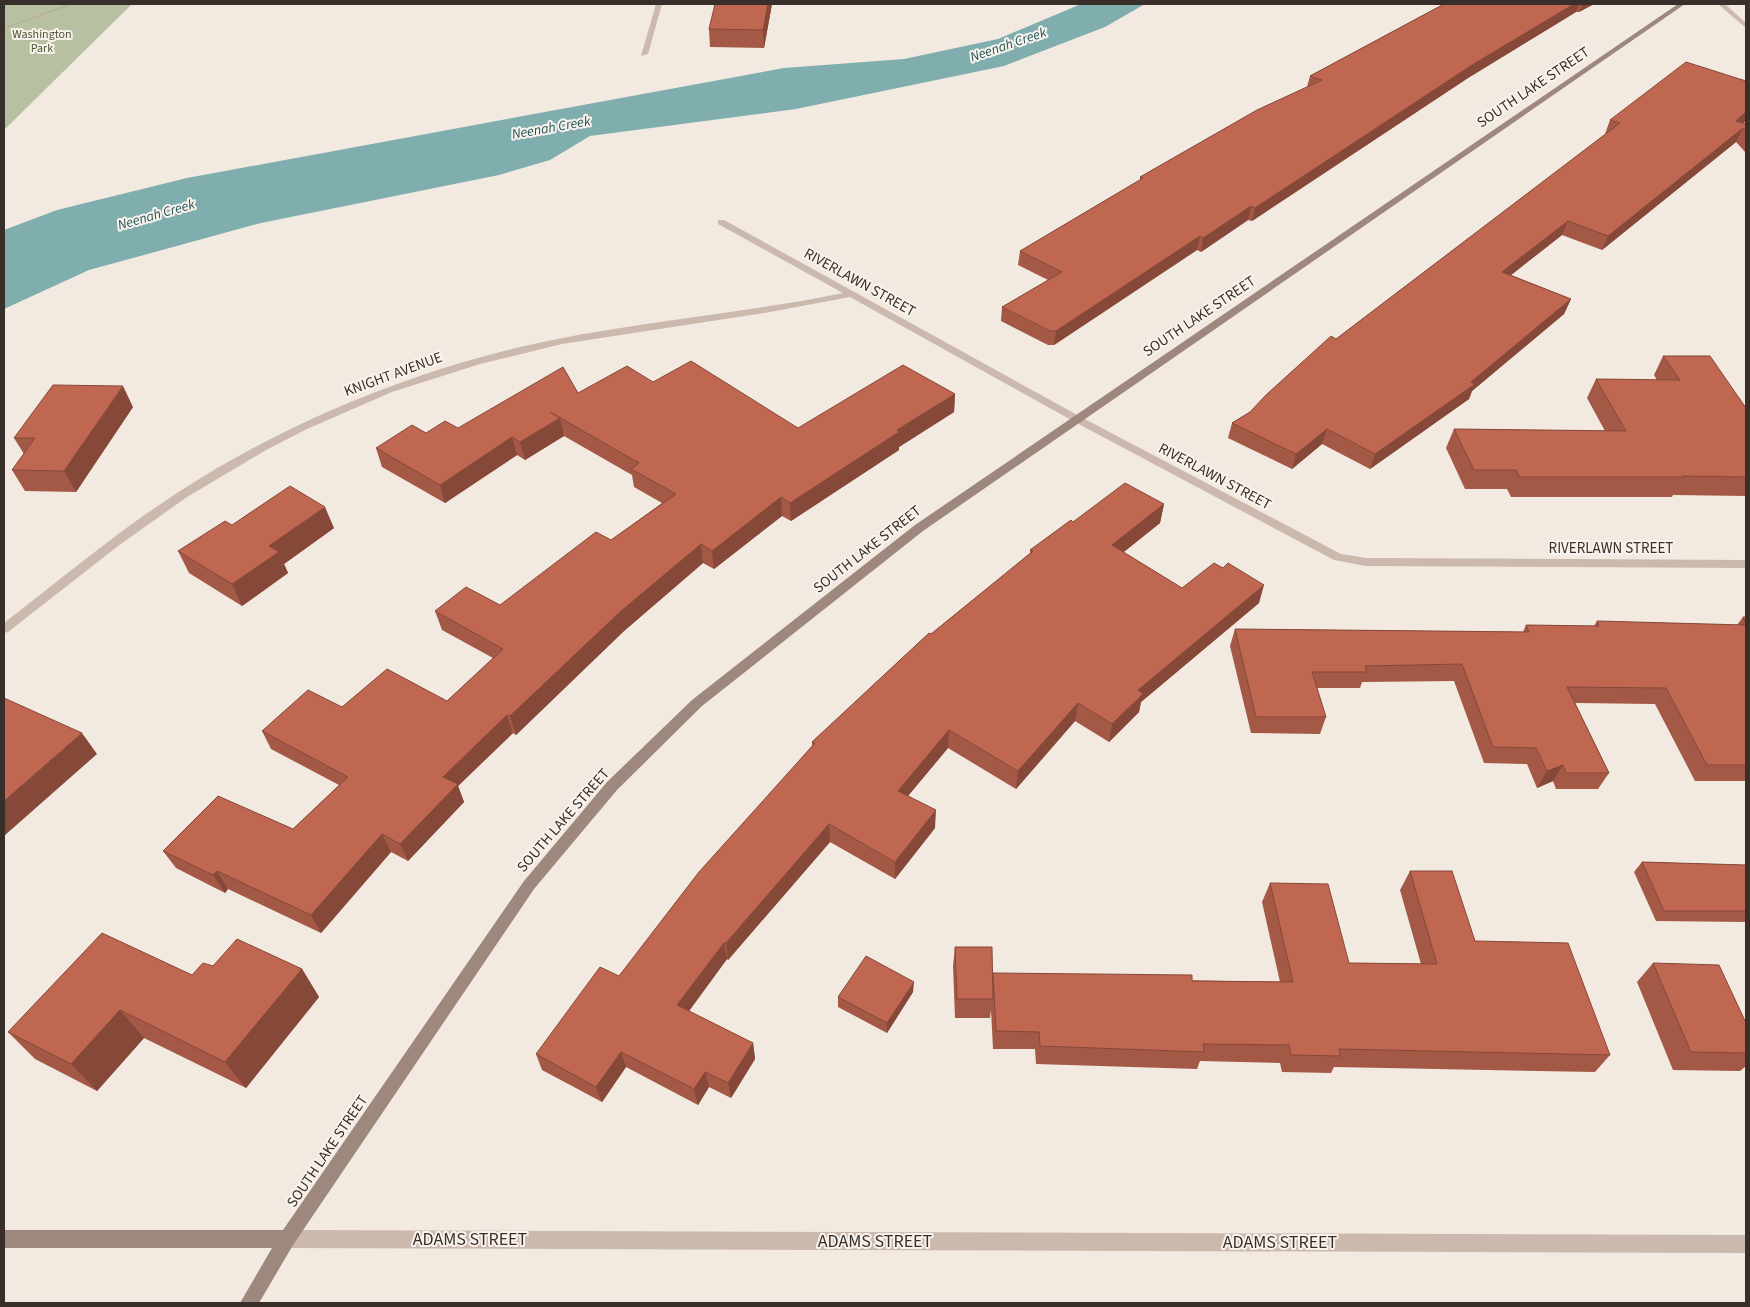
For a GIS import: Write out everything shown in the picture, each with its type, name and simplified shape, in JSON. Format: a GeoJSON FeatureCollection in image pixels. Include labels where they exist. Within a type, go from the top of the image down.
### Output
{"type":"FeatureCollection","features":[{"type":"Feature","properties":{"kind":"street"},"geometry":{"type":"LineString","coordinates":[[644,54],[659,4]]}},
{"type":"Feature","properties":{"kind":"street","name":"SOUTH LAKE STREET"},"geometry":{"type":"LineString","coordinates":[[249,1303],[287,1238],[529,885],[612,786],[704,697],[919,528],[1682,4]]}},
{"type":"Feature","properties":{"kind":"street"},"geometry":{"type":"LineString","coordinates":[[1720,4],[1746,26]]}},
{"type":"Feature","properties":{"kind":"street","name":"RIVERLAWN STREET"},"geometry":{"type":"LineString","coordinates":[[720,222],[1077,419],[1338,557],[1366,562],[1746,564]]}},
{"type":"Feature","properties":{"kind":"street","name":"KNIGHT AVENUE"},"geometry":{"type":"LineString","coordinates":[[4,629],[181,495],[236,461],[292,431],[349,405],[406,383],[522,350],[580,339],[797,307],[853,294]]}},
{"type":"Feature","properties":{"kind":"street","name":"ADAMS STREET"},"geometry":{"type":"LineString","coordinates":[[4,1239],[287,1238],[1746,1244]]}},
{"type":"Feature","properties":{"kind":"path"},"geometry":{"type":"LineString","coordinates":[[4,28],[72,4]]}},
{"type":"Feature","properties":{"kind":"green space","name":"Washington Park"},"geometry":{"type":"Polygon","coordinates":[[[4,4],[132,4],[4,130],[4,4]]]}},
{"type":"Feature","properties":{"kind":"water","name":"Neenah Creek"},"geometry":{"type":"Polygon","coordinates":[[[1081,4],[1145,4],[1105,27],[1004,66],[796,109],[590,136],[550,160],[499,175],[261,223],[89,270],[4,309],[4,230],[57,210],[187,178],[784,68],[904,59],[998,39],[1081,4]]]}},
{"type":"Feature","properties":{"kind":"building"},"geometry":{"type":"Polygon","coordinates":[[[715,4],[768,4],[763,30],[709,29],[715,4]]]}},
{"type":"Feature","properties":{"kind":"building"},"geometry":{"type":"Polygon","coordinates":[[[1444,4],[1574,4],[1472,65],[1255,208],[1251,206],[1203,238],[1200,236],[1056,331],[1050,331],[1002,307],[1062,272],[1020,251],[1143,178],[1140,177],[1257,110],[1322,80],[1310,76],[1444,4]]]}},
{"type":"Feature","properties":{"kind":"building"},"geometry":{"type":"Polygon","coordinates":[[[1686,62],[1746,81],[1746,112],[1736,121],[1746,124],[1746,132],[1743,128],[1608,236],[1568,221],[1502,272],[1571,299],[1471,382],[1475,384],[1375,454],[1327,429],[1296,454],[1232,423],[1250,412],[1331,336],[1336,339],[1620,123],[1610,120],[1686,62]]]}},
{"type":"Feature","properties":{"kind":"building"},"geometry":{"type":"Polygon","coordinates":[[[1663,356],[1710,356],[1746,408],[1746,477],[1520,477],[1516,470],[1474,470],[1454,429],[1626,431],[1596,379],[1680,380],[1663,356]]]}},
{"type":"Feature","properties":{"kind":"building"},"geometry":{"type":"Polygon","coordinates":[[[691,361],[798,428],[903,365],[955,394],[897,430],[899,432],[790,503],[781,497],[712,551],[701,544],[620,612],[510,716],[507,715],[443,777],[458,784],[400,844],[382,834],[311,915],[217,871],[213,875],[163,851],[218,796],[293,829],[348,777],[262,731],[308,690],[342,707],[387,669],[447,701],[503,649],[435,611],[466,587],[500,605],[596,532],[611,540],[676,494],[631,469],[639,463],[550,412],[560,418],[520,442],[512,437],[440,485],[376,448],[412,425],[426,433],[445,421],[458,428],[563,367],[578,393],[627,366],[653,382],[691,361]]]}},
{"type":"Feature","properties":{"kind":"building"},"geometry":{"type":"Polygon","coordinates":[[[53,385],[123,386],[64,471],[12,470],[35,438],[14,438],[53,385]]]}},
{"type":"Feature","properties":{"kind":"building"},"geometry":{"type":"Polygon","coordinates":[[[1125,483],[1164,504],[1112,545],[1182,588],[1214,563],[1223,568],[1228,563],[1264,585],[1138,690],[1143,694],[1112,724],[1078,703],[1018,771],[949,730],[898,791],[936,810],[895,862],[829,824],[724,943],[677,1005],[753,1043],[728,1083],[705,1072],[694,1089],[621,1052],[596,1087],[536,1054],[600,967],[619,976],[699,872],[815,743],[812,742],[929,633],[931,634],[1033,551],[1030,550],[1071,520],[1073,522],[1125,483]]]}},
{"type":"Feature","properties":{"kind":"building"},"geometry":{"type":"Polygon","coordinates":[[[290,486],[325,507],[269,546],[279,552],[232,584],[178,551],[225,521],[232,525],[290,486]]]}},
{"type":"Feature","properties":{"kind":"building"},"geometry":{"type":"Polygon","coordinates":[[[1597,621],[1746,625],[1746,765],[1707,765],[1666,688],[1567,687],[1609,773],[1566,773],[1563,765],[1547,771],[1536,748],[1493,747],[1462,664],[1365,666],[1367,672],[1312,672],[1326,717],[1256,717],[1235,629],[1529,632],[1526,625],[1599,626],[1597,621]]]}},
{"type":"Feature","properties":{"kind":"building"},"geometry":{"type":"Polygon","coordinates":[[[4,698],[82,733],[4,801],[4,698]]]}},
{"type":"Feature","properties":{"kind":"building"},"geometry":{"type":"Polygon","coordinates":[[[1642,862],[1746,865],[1746,911],[1664,911],[1642,862]]]}},
{"type":"Feature","properties":{"kind":"building"},"geometry":{"type":"Polygon","coordinates":[[[1410,871],[1452,871],[1475,941],[1568,943],[1610,1055],[1339,1049],[1340,1056],[1291,1055],[1289,1045],[1203,1044],[1204,1052],[1040,1046],[1039,1032],[996,1031],[993,973],[1192,975],[1192,981],[1293,982],[1270,883],[1328,884],[1349,963],[1437,964],[1410,871]]]}},
{"type":"Feature","properties":{"kind":"building"},"geometry":{"type":"Polygon","coordinates":[[[102,933],[192,975],[203,963],[213,966],[237,939],[302,969],[225,1062],[120,1010],[71,1064],[8,1032],[102,933]]]}},
{"type":"Feature","properties":{"kind":"building"},"geometry":{"type":"Polygon","coordinates":[[[955,947],[992,947],[993,999],[957,999],[955,947]]]}},
{"type":"Feature","properties":{"kind":"building"},"geometry":{"type":"Polygon","coordinates":[[[866,956],[914,982],[887,1023],[838,997],[866,956]]]}},
{"type":"Feature","properties":{"kind":"building"},"geometry":{"type":"Polygon","coordinates":[[[1653,963],[1719,965],[1746,1023],[1746,1053],[1691,1052],[1653,963]]]}}]}
